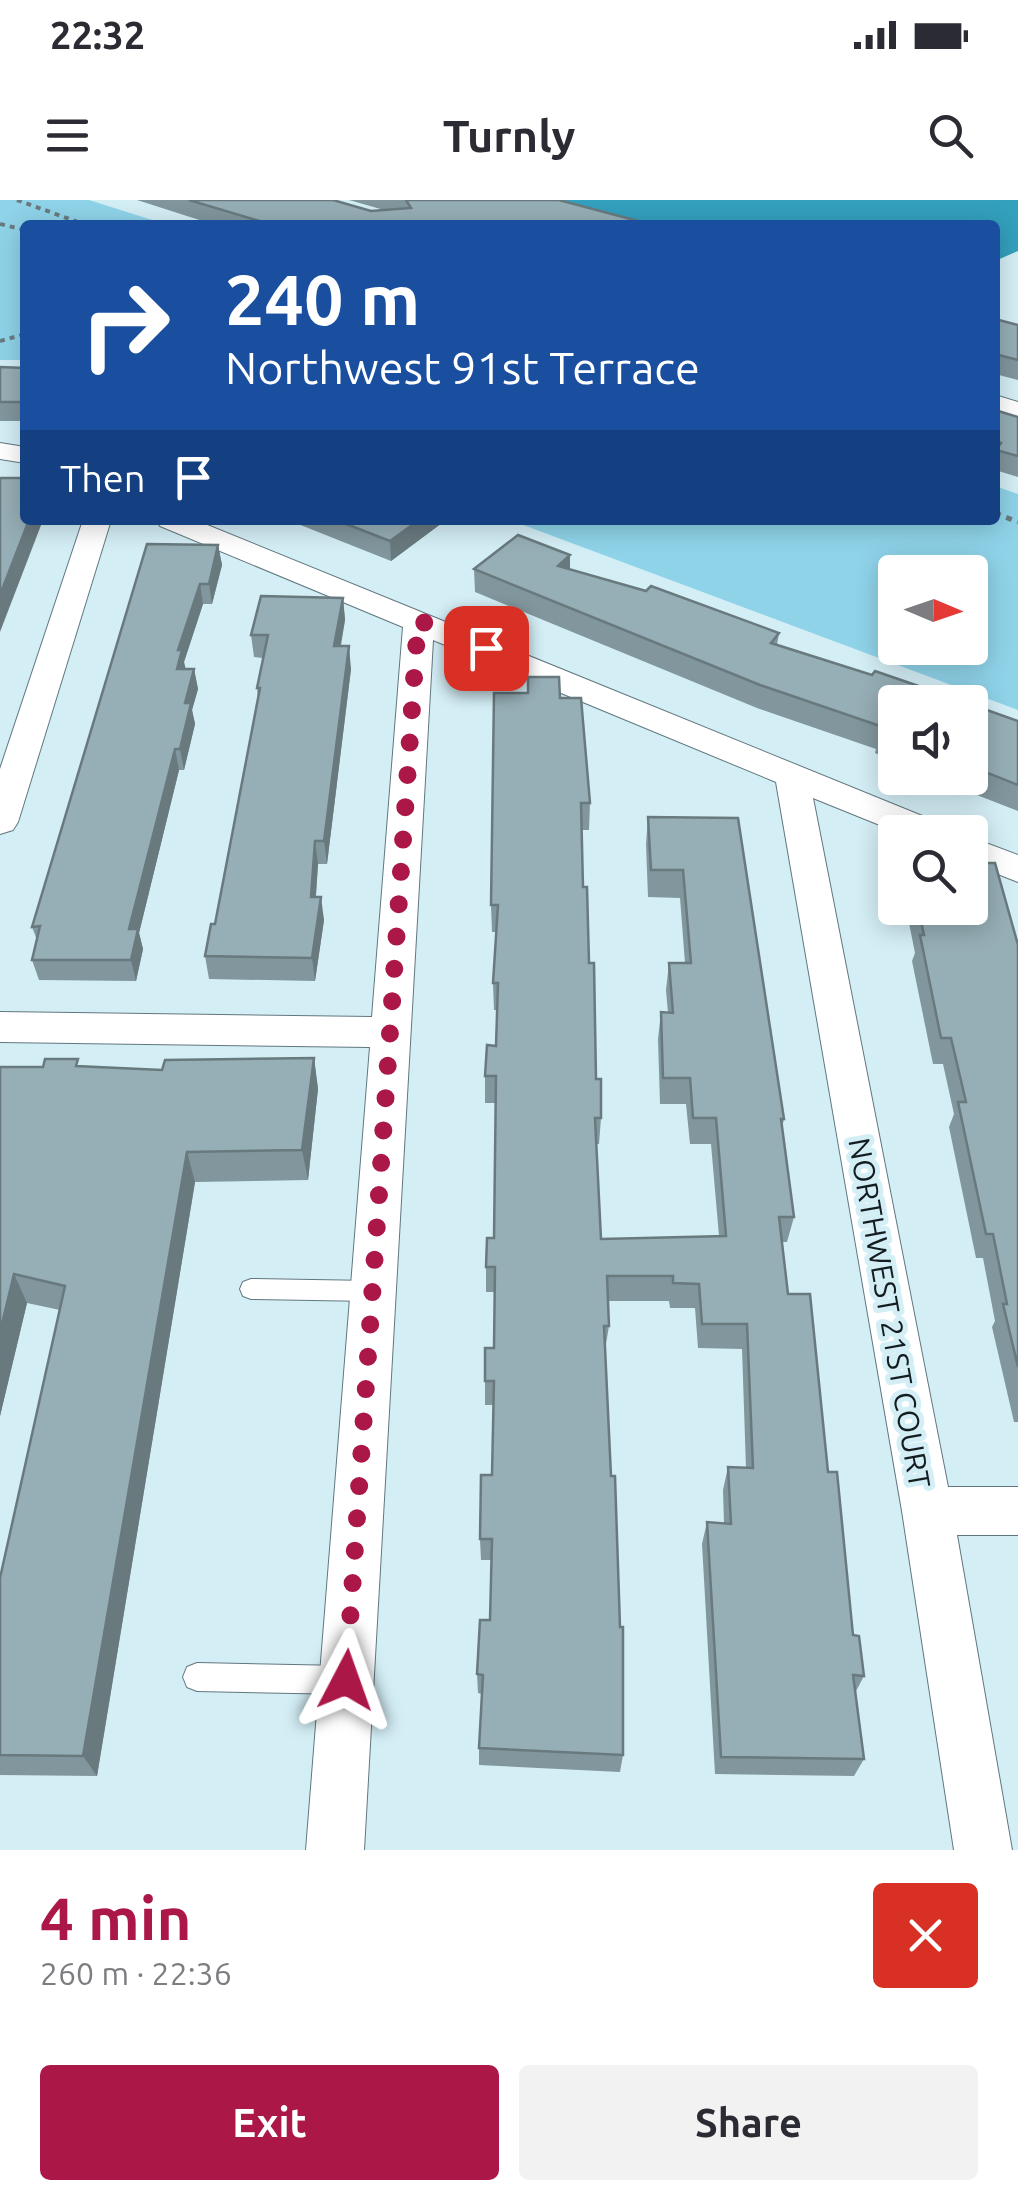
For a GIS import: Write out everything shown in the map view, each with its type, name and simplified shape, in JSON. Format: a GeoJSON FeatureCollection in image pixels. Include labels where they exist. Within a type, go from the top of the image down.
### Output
{"type":"FeatureCollection","features":[{"type":"Feature","properties":{"kind":"street"},"geometry":{"type":"LineString","coordinates":[[0,822],[96,525]]}},
{"type":"Feature","properties":{"kind":"street"},"geometry":{"type":"LineString","coordinates":[[182,525],[887,815]]}},
{"type":"Feature","properties":{"kind":"street"},"geometry":{"type":"LineString","coordinates":[[335,1850],[418,620]]}},
{"type":"Feature","properties":{"kind":"street","name":"NORTHWEST 21ST COURT"},"geometry":{"type":"LineString","coordinates":[[792,777],[926,1511],[983,1850]]}},
{"type":"Feature","properties":{"kind":"street"},"geometry":{"type":"LineString","coordinates":[[988,856],[1018,869]]}},
{"type":"Feature","properties":{"kind":"street"},"geometry":{"type":"LineString","coordinates":[[0,1027],[388,1032]]}},
{"type":"Feature","properties":{"kind":"street"},"geometry":{"type":"LineString","coordinates":[[926,1511],[1018,1510]]}},
{"type":"Feature","properties":{"kind":"lane"},"geometry":{"type":"LineString","coordinates":[[251,1289],[371,1291]]}},
{"type":"Feature","properties":{"kind":"lane"},"geometry":{"type":"LineString","coordinates":[[197,1677],[346,1680]]}},
{"type":"Feature","properties":{"kind":"path"},"geometry":{"type":"LineString","coordinates":[[16,200],[72,220]]}},
{"type":"Feature","properties":{"kind":"shaded area"},"geometry":{"type":"Polygon","coordinates":[[[0,200],[89,200],[152,220],[20,220],[20,360],[0,360],[0,200]]]}},
{"type":"Feature","properties":{"kind":"shaded area"},"geometry":{"type":"Polygon","coordinates":[[[550,200],[1018,200],[1018,251],[1000,259],[1000,220],[612,220],[550,200]]]}},
{"type":"Feature","properties":{"kind":"shaded area"},"geometry":{"type":"Polygon","coordinates":[[[1000,488],[1018,494],[1018,710],[988,699],[988,685],[951,685],[898,665],[988,665],[988,555],[878,555],[878,658],[523,525],[1000,525],[1000,488]]]}},
{"type":"Feature","properties":{"kind":"building"},"geometry":{"type":"Polygon","coordinates":[[[189,200],[333,200],[371,211],[411,208],[406,200],[559,200],[634,220],[256,220],[189,200]]]}},
{"type":"Feature","properties":{"kind":"building"},"geometry":{"type":"Polygon","coordinates":[[[1000,320],[1018,325],[1018,360],[1000,355],[1000,320]]]}},
{"type":"Feature","properties":{"kind":"building"},"geometry":{"type":"Polygon","coordinates":[[[0,367],[20,368],[20,402],[0,402],[0,367]]]}},
{"type":"Feature","properties":{"kind":"building"},"geometry":{"type":"Polygon","coordinates":[[[1000,412],[1018,417],[1018,456],[1000,451],[1000,412]]]}},
{"type":"Feature","properties":{"kind":"building"},"geometry":{"type":"Polygon","coordinates":[[[0,478],[20,478],[20,525],[27,525],[0,595],[0,478]]]}},
{"type":"Feature","properties":{"kind":"building"},"geometry":{"type":"Polygon","coordinates":[[[349,525],[412,525],[390,541],[349,525]]]}},
{"type":"Feature","properties":{"kind":"building"},"geometry":{"type":"Polygon","coordinates":[[[518,535],[570,555],[558,566],[646,591],[651,586],[779,633],[771,643],[916,685],[878,685],[878,725],[760,685],[474,569],[518,535]]]}},
{"type":"Feature","properties":{"kind":"building"},"geometry":{"type":"Polygon","coordinates":[[[147,544],[218,545],[209,584],[200,584],[178,650],[182,650],[177,669],[194,669],[185,703],[191,703],[180,749],[175,749],[129,929],[138,929],[131,960],[32,960],[40,926],[32,927],[147,544]]]}},
{"type":"Feature","properties":{"kind":"building"},"geometry":{"type":"Polygon","coordinates":[[[261,596],[343,598],[334,646],[349,646],[324,841],[315,841],[311,897],[321,897],[312,958],[205,956],[211,924],[215,924],[260,688],[268,635],[251,635],[261,596]]]}},
{"type":"Feature","properties":{"kind":"building"},"geometry":{"type":"Polygon","coordinates":[[[528,677],[559,677],[560,698],[581,698],[590,803],[581,803],[583,887],[587,887],[589,963],[594,963],[596,1079],[601,1079],[601,1118],[595,1118],[601,1239],[726,1236],[716,1118],[693,1118],[690,1078],[663,1078],[661,1012],[673,1013],[669,963],[691,963],[683,870],[651,870],[648,817],[738,818],[784,1119],[794,1217],[779,1217],[788,1294],[810,1294],[828,1472],[837,1472],[853,1635],[859,1636],[864,1676],[853,1675],[864,1759],[721,1757],[707,1522],[731,1524],[728,1467],[753,1468],[747,1324],[702,1324],[699,1284],[673,1283],[673,1276],[607,1276],[609,1326],[604,1326],[623,1627],[623,1755],[479,1748],[483,1675],[477,1674],[480,1620],[490,1620],[492,1539],[480,1539],[481,1475],[492,1475],[494,1381],[485,1381],[485,1348],[494,1348],[495,1267],[486,1267],[487,1238],[494,1238],[496,1076],[485,1076],[487,1045],[496,1046],[498,983],[493,983],[498,905],[491,905],[494,693],[528,693],[528,677]]]}},
{"type":"Feature","properties":{"kind":"building"},"geometry":{"type":"Polygon","coordinates":[[[988,710],[1018,721],[1018,785],[988,773],[988,710]]]}},
{"type":"Feature","properties":{"kind":"building"},"geometry":{"type":"Polygon","coordinates":[[[988,863],[995,863],[1018,945],[1018,1367],[1003,1304],[1007,1304],[993,1234],[986,1234],[958,1102],[966,1102],[951,1038],[941,1038],[920,935],[924,935],[922,925],[988,925],[988,863]]]}},
{"type":"Feature","properties":{"kind":"building"},"geometry":{"type":"Polygon","coordinates":[[[314,1058],[302,1150],[187,1152],[83,1756],[0,1755],[0,1578],[65,1286],[14,1274],[0,1332],[0,1067],[43,1067],[45,1059],[78,1059],[76,1066],[162,1070],[165,1060],[314,1058]]]}},
{"type":"Feature","properties":{"kind":"route"},"geometry":{"type":"LineString","coordinates":[[346,1680],[418,620],[486,648]]}}]}
